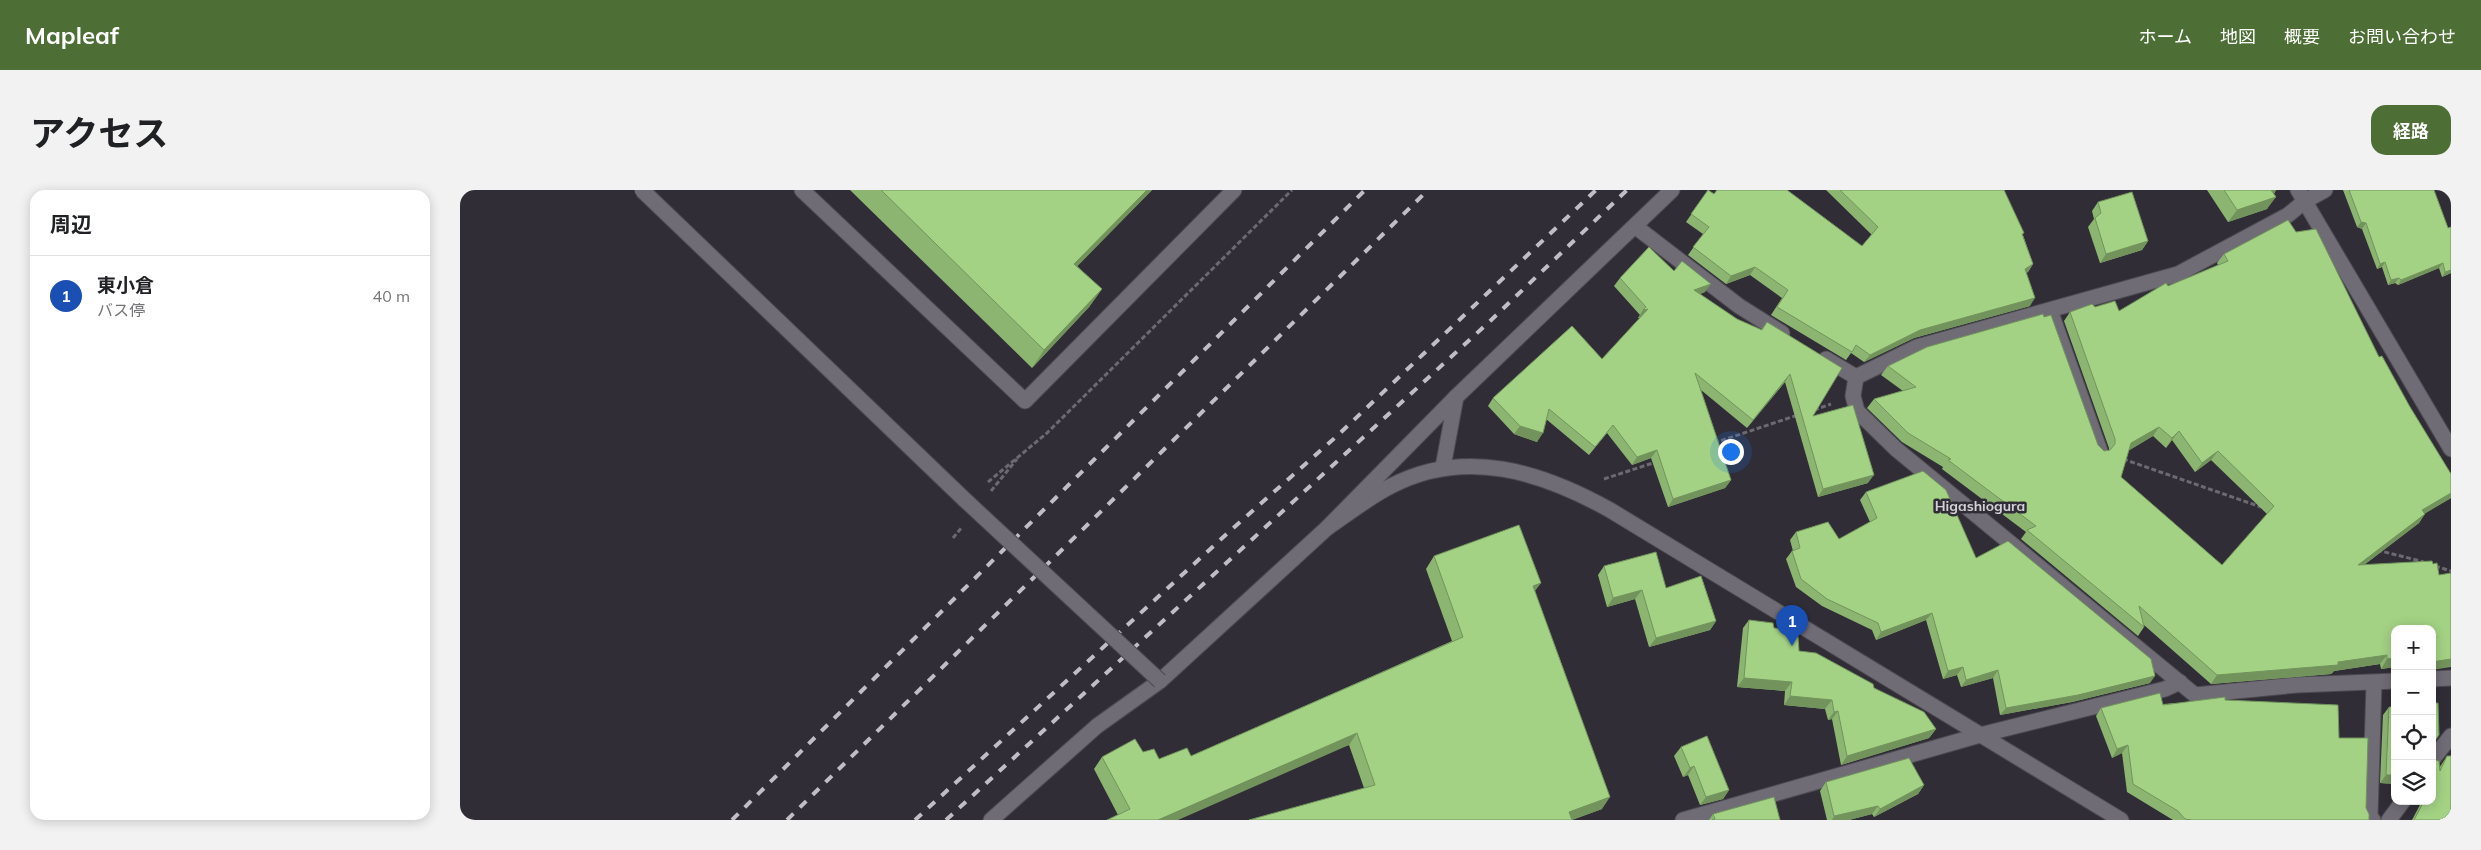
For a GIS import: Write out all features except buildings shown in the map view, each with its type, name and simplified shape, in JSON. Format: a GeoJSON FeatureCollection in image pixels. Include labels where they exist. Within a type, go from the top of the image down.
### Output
{"type":"FeatureCollection","features":[{"type":"Feature","properties":{"kind":"street"},"geometry":{"type":"LineString","coordinates":[[642,190],[965,500],[1160,681]]}},
{"type":"Feature","properties":{"kind":"street"},"geometry":{"type":"LineString","coordinates":[[802,190],[1025,401],[1234,190]]}},
{"type":"Feature","properties":{"kind":"street"},"geometry":{"type":"LineString","coordinates":[[991,820],[1097,726],[1160,681],[1327,528],[1456,397],[1636,227],[1672,190]]}},
{"type":"Feature","properties":{"kind":"street"},"geometry":{"type":"LineString","coordinates":[[1856,377],[1917,347],[2178,274],[2288,216],[2301,195],[2325,190]]}},
{"type":"Feature","properties":{"kind":"street"},"geometry":{"type":"LineString","coordinates":[[2301,195],[2451,449]]}},
{"type":"Feature","properties":{"kind":"street"},"geometry":{"type":"LineString","coordinates":[[1636,227],[1739,306],[1798,342]]}},
{"type":"Feature","properties":{"kind":"street"},"geometry":{"type":"LineString","coordinates":[[2050,310],[2100,451]]}},
{"type":"Feature","properties":{"kind":"street"},"geometry":{"type":"LineString","coordinates":[[1814,352],[1856,377]]}},
{"type":"Feature","properties":{"kind":"street"},"geometry":{"type":"LineString","coordinates":[[1856,377],[1853,396],[1857,411],[1896,449],[2195,695],[2297,685],[2391,681]]}},
{"type":"Feature","properties":{"kind":"street"},"geometry":{"type":"LineString","coordinates":[[1443,467],[1456,397]]}},
{"type":"Feature","properties":{"kind":"street"},"geometry":{"type":"LineString","coordinates":[[1327,528],[1392,485],[1443,467],[1504,468],[1530,474],[1581,494],[2121,820]]}},
{"type":"Feature","properties":{"kind":"street"},"geometry":{"type":"LineString","coordinates":[[2436,679],[2451,678]]}},
{"type":"Feature","properties":{"kind":"street"},"geometry":{"type":"LineString","coordinates":[[1682,820],[1980,735],[2165,689],[2180,682]]}},
{"type":"Feature","properties":{"kind":"street"},"geometry":{"type":"LineString","coordinates":[[2373,820],[2370,816],[2374,683]]}},
{"type":"Feature","properties":{"kind":"street"},"geometry":{"type":"LineString","coordinates":[[2436,755],[2451,736]]}},
{"type":"Feature","properties":{"kind":"street"},"geometry":{"type":"LineString","coordinates":[[2390,820],[2400,805]]}},
{"type":"Feature","properties":{"kind":"path"},"geometry":{"type":"LineString","coordinates":[[988,482],[1047,433],[1292,190]]}},
{"type":"Feature","properties":{"kind":"path"},"geometry":{"type":"LineString","coordinates":[[1706,446],[1853,396]]}},
{"type":"Feature","properties":{"kind":"path"},"geometry":{"type":"LineString","coordinates":[[2100,451],[2265,508]]}},
{"type":"Feature","properties":{"kind":"path"},"geometry":{"type":"LineString","coordinates":[[1604,479],[1659,461]]}},
{"type":"Feature","properties":{"kind":"path"},"geometry":{"type":"LineString","coordinates":[[2373,548],[2451,571]]}},
{"type":"Feature","properties":{"kind":"railway"},"geometry":{"type":"LineString","coordinates":[[732,820],[1365,190]]}},
{"type":"Feature","properties":{"kind":"railway"},"geometry":{"type":"LineString","coordinates":[[787,820],[1428,190]]}},
{"type":"Feature","properties":{"kind":"railway"},"geometry":{"type":"LineString","coordinates":[[915,820],[1231,530],[1337,436],[1596,190]]}},
{"type":"Feature","properties":{"kind":"railway"},"geometry":{"type":"LineString","coordinates":[[946,820],[1488,323],[1627,190]]}},
{"type":"Feature","properties":{"kind":"place","name":"東小倉"},"geometry":{"type":"Point","coordinates":[1792,646]}},
{"type":"Feature","properties":{"kind":"district","name":"Higashiogura"},"geometry":{"type":"Point","coordinates":[1980,506]}}]}
